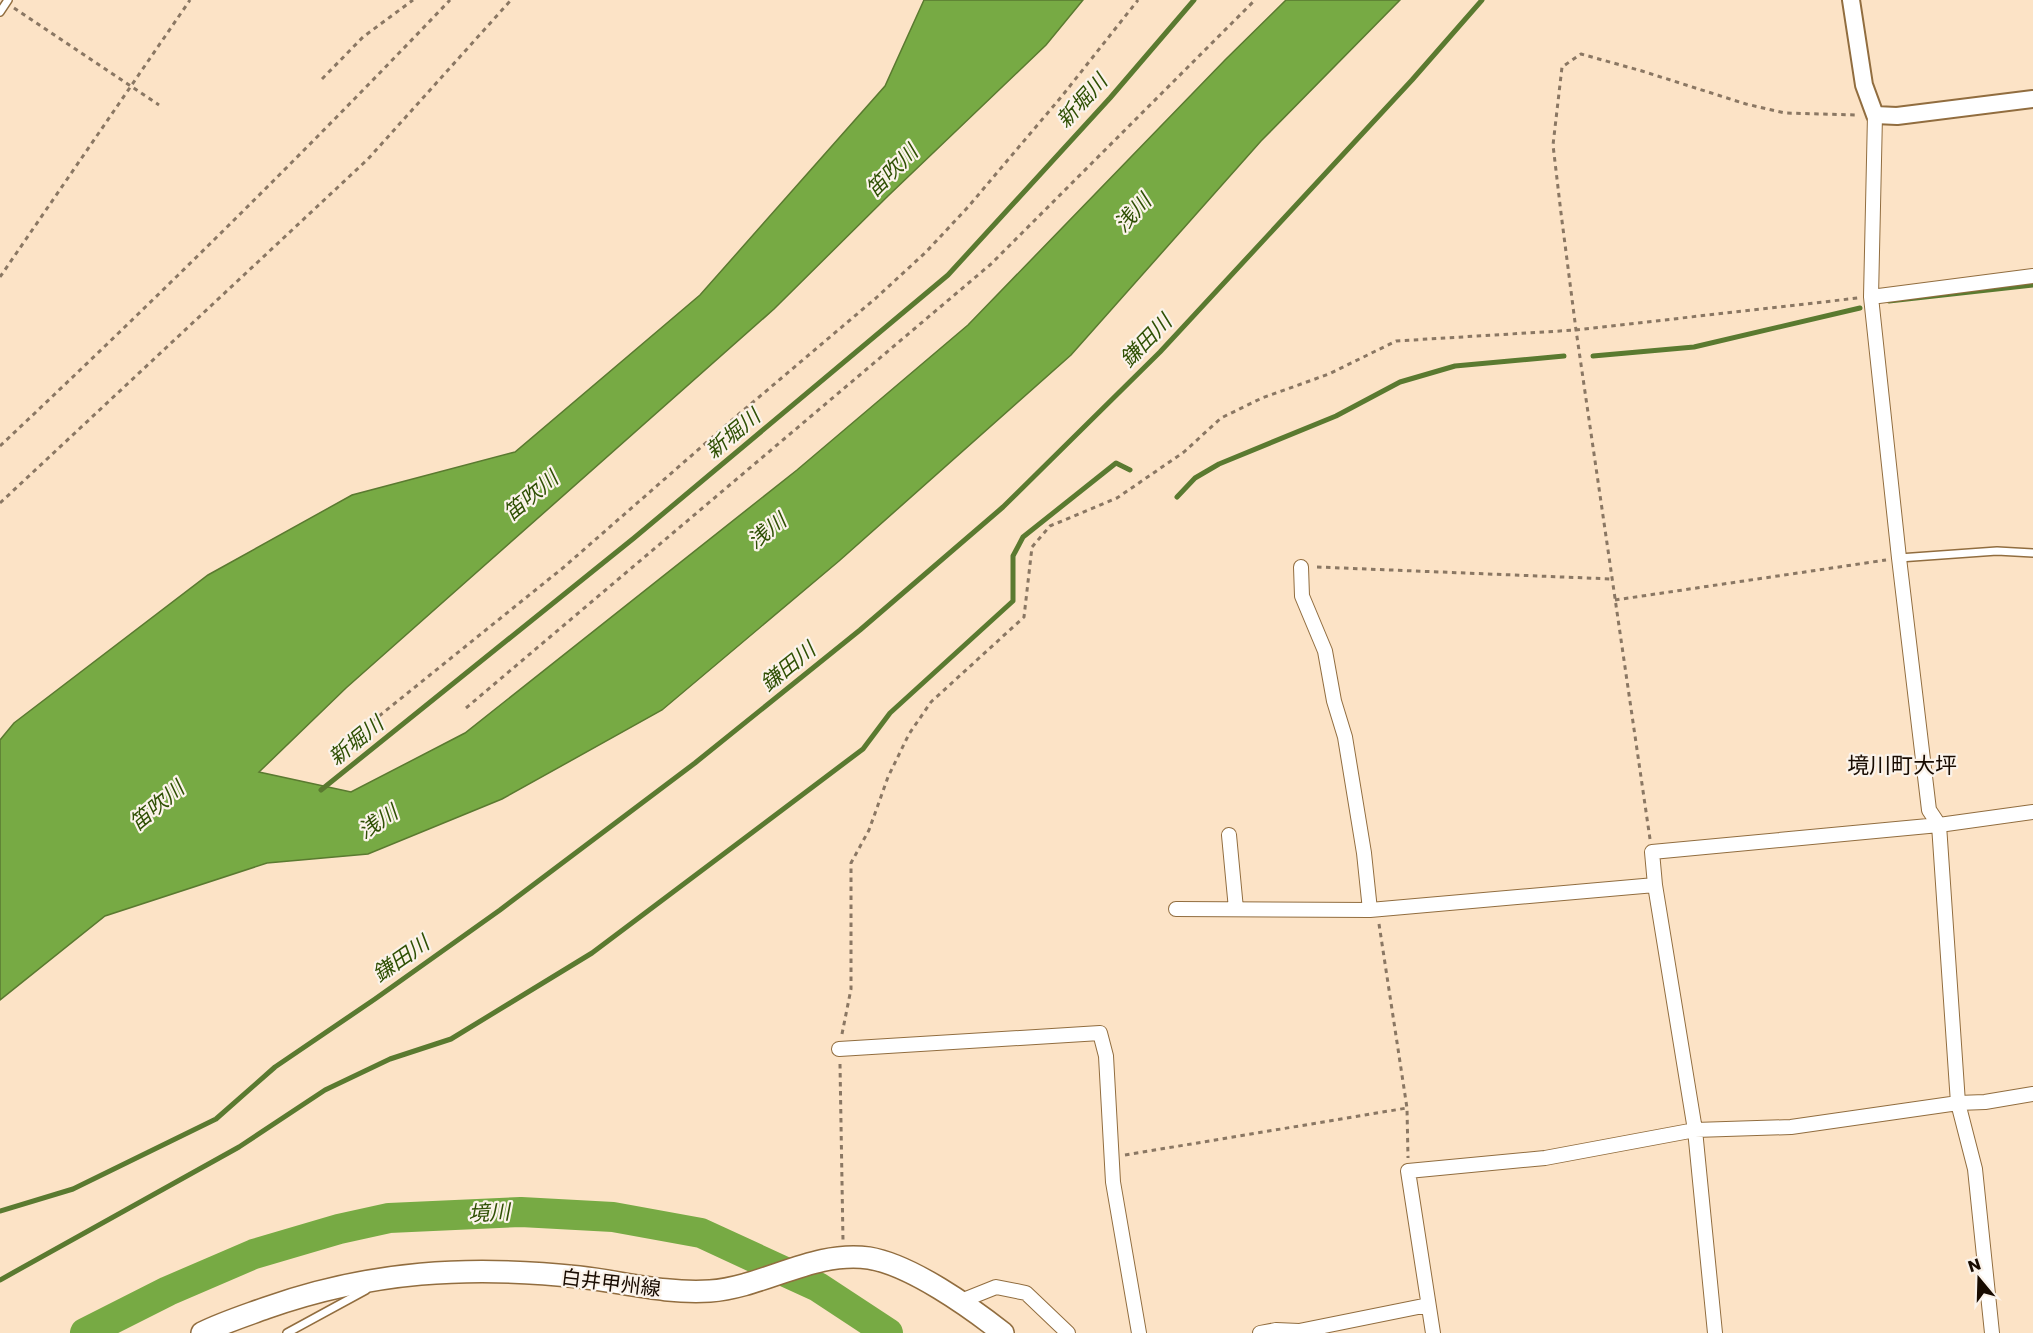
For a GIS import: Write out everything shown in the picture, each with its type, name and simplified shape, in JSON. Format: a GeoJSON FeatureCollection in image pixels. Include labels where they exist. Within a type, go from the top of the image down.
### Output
{"type":"FeatureCollection","features":[{"type":"Feature","properties":{"kind":"main road","name":"白井甲州線"},"geometry":{"type":"LineString","coordinates":[[202,1333],[295,1298],[338,1286],[389,1277],[454,1271],[517,1272],[581,1277],[670,1290],[710,1291],[742,1286],[839,1258],[869,1258],[900,1267],[961,1301],[1003,1333]]}},
{"type":"Feature","properties":{"kind":"street"},"geometry":{"type":"LineString","coordinates":[[1851,0],[1864,85],[1875,115],[1871,297],[1929,810],[1939,825],[1958,1103],[1975,1169],[1992,1333]]}},
{"type":"Feature","properties":{"kind":"street"},"geometry":{"type":"LineString","coordinates":[[1875,115],[1897,116],[2033,99]]}},
{"type":"Feature","properties":{"kind":"street"},"geometry":{"type":"LineString","coordinates":[[1871,297],[2033,276]]}},
{"type":"Feature","properties":{"kind":"street"},"geometry":{"type":"LineString","coordinates":[[1301,567],[1302,596],[1324,651],[1334,701],[1345,737],[1364,854],[1370,910]]}},
{"type":"Feature","properties":{"kind":"street"},"geometry":{"type":"LineString","coordinates":[[1715,1333],[1695,1130],[1655,885],[1652,852],[1939,825],[2033,812]]}},
{"type":"Feature","properties":{"kind":"street"},"geometry":{"type":"LineString","coordinates":[[1229,835],[1236,909]]}},
{"type":"Feature","properties":{"kind":"street"},"geometry":{"type":"LineString","coordinates":[[1176,909],[1370,910],[1655,885]]}},
{"type":"Feature","properties":{"kind":"street"},"geometry":{"type":"LineString","coordinates":[[839,1049],[1100,1033],[1106,1056],[1113,1182],[1139,1333]]}},
{"type":"Feature","properties":{"kind":"street"},"geometry":{"type":"LineString","coordinates":[[1433,1333],[1408,1171],[1545,1158],[1695,1130],[1791,1127],[2033,1094]]}},
{"type":"Feature","properties":{"kind":"street"},"geometry":{"type":"LineString","coordinates":[[961,1301],[996,1287],[1026,1293],[1068,1333]]}},
{"type":"Feature","properties":{"kind":"street"},"geometry":{"type":"LineString","coordinates":[[1260,1333],[1276,1330],[1299,1331],[1428,1305]]}},
{"type":"Feature","properties":{"kind":"lane"},"geometry":{"type":"LineString","coordinates":[[0,12],[7,1]]}},
{"type":"Feature","properties":{"kind":"lane"},"geometry":{"type":"LineString","coordinates":[[1899,558],[1997,551],[2033,553]]}},
{"type":"Feature","properties":{"kind":"lane"},"geometry":{"type":"LineString","coordinates":[[287,1333],[389,1277]]}},
{"type":"Feature","properties":{"kind":"path"},"geometry":{"type":"LineString","coordinates":[[0,277],[190,0]]}},
{"type":"Feature","properties":{"kind":"path"},"geometry":{"type":"LineString","coordinates":[[322,79],[363,37],[413,0]]}},
{"type":"Feature","properties":{"kind":"path"},"geometry":{"type":"LineString","coordinates":[[0,446],[152,302],[348,107],[450,0]]}},
{"type":"Feature","properties":{"kind":"path"},"geometry":{"type":"LineString","coordinates":[[0,503],[368,159],[511,0]]}},
{"type":"Feature","properties":{"kind":"path"},"geometry":{"type":"LineString","coordinates":[[358,733],[564,567],[926,252],[968,207],[1062,96],[1138,0]]}},
{"type":"Feature","properties":{"kind":"path"},"geometry":{"type":"LineString","coordinates":[[466,708],[991,264],[1255,0]]}},
{"type":"Feature","properties":{"kind":"path"},"geometry":{"type":"LineString","coordinates":[[7,1],[159,105]]}},
{"type":"Feature","properties":{"kind":"path"},"geometry":{"type":"LineString","coordinates":[[1652,852],[1576,330],[1554,145],[1562,67],[1581,54],[1746,104],[1785,113],[1875,115]]}},
{"type":"Feature","properties":{"kind":"path"},"geometry":{"type":"LineString","coordinates":[[839,1258],[843,1243],[839,1049],[851,989],[851,863],[869,830],[888,777],[909,734],[931,702],[1024,617],[1032,547],[1050,526],[1117,498],[1184,452],[1221,418],[1262,398],[1329,374],[1396,341],[1576,330],[1871,297]]}},
{"type":"Feature","properties":{"kind":"path"},"geometry":{"type":"LineString","coordinates":[[1615,600],[1899,558]]}},
{"type":"Feature","properties":{"kind":"path"},"geometry":{"type":"LineString","coordinates":[[1301,567],[1612,579]]}},
{"type":"Feature","properties":{"kind":"path"},"geometry":{"type":"LineString","coordinates":[[1370,910],[1379,923],[1407,1108],[1408,1171]]}},
{"type":"Feature","properties":{"kind":"path"},"geometry":{"type":"LineString","coordinates":[[1112,1158],[1407,1108]]}},
{"type":"Feature","properties":{"kind":"water"},"geometry":{"type":"Polygon","coordinates":[[[924,0],[1083,0],[1046,45],[774,309],[346,688],[259,772],[351,792],[465,733],[797,470],[968,325],[1286,0],[1400,0],[1261,141],[1071,355],[839,561],[662,710],[502,799],[368,854],[267,863],[105,916],[0,1000],[0,740],[14,723],[208,575],[352,495],[515,452],[700,295],[885,86],[924,0]]]}},
{"type":"Feature","properties":{"kind":"waterway","name":"新堀川"},"geometry":{"type":"LineString","coordinates":[[321,790],[634,538],[948,275],[1110,98],[1194,0]]}},
{"type":"Feature","properties":{"kind":"waterway","name":"鎌田川"},"geometry":{"type":"LineString","coordinates":[[0,1211],[73,1189],[216,1119],[275,1067],[500,910],[695,763],[860,630],[1003,507],[1160,352],[1412,80],[1482,0]]}},
{"type":"Feature","properties":{"kind":"waterway"},"geometry":{"type":"LineString","coordinates":[[1889,301],[2033,285]]}},
{"type":"Feature","properties":{"kind":"waterway"},"geometry":{"type":"LineString","coordinates":[[1593,356],[1694,347],[1860,308]]}},
{"type":"Feature","properties":{"kind":"waterway"},"geometry":{"type":"LineString","coordinates":[[1177,497],[1195,478],[1219,464],[1336,416],[1400,382],[1455,366],[1564,356]]}},
{"type":"Feature","properties":{"kind":"waterway"},"geometry":{"type":"LineString","coordinates":[[0,1280],[239,1147],[325,1090],[390,1059],[451,1039],[592,953],[863,749],[890,713],[1013,601],[1013,556],[1023,537],[1116,463],[1130,470]]}},
{"type":"Feature","properties":{"kind":"waterway","name":"境川"},"geometry":{"type":"LineString","coordinates":[[85,1333],[168,1291],[254,1254],[339,1229],[389,1218],[521,1212],[613,1217],[701,1233],[818,1287],[888,1333]]}},
{"type":"Feature","properties":{"kind":"district","name":"境川町大坪"},"geometry":{"type":"Point","coordinates":[1902,765]}},
{"type":"Feature","properties":{"kind":"water label","name":"笛吹川"},"geometry":{"type":"Point","coordinates":[892,171]}},
{"type":"Feature","properties":{"kind":"water label","name":"浅川"},"geometry":{"type":"Point","coordinates":[1133,213]}},
{"type":"Feature","properties":{"kind":"water label","name":"笛吹川"},"geometry":{"type":"Point","coordinates":[531,496]}},
{"type":"Feature","properties":{"kind":"water label","name":"浅川"},"geometry":{"type":"Point","coordinates":[767,531]}},
{"type":"Feature","properties":{"kind":"water label","name":"笛吹川"},"geometry":{"type":"Point","coordinates":[157,806]}},
{"type":"Feature","properties":{"kind":"water label","name":"浅川"},"geometry":{"type":"Point","coordinates":[378,822]}}]}
